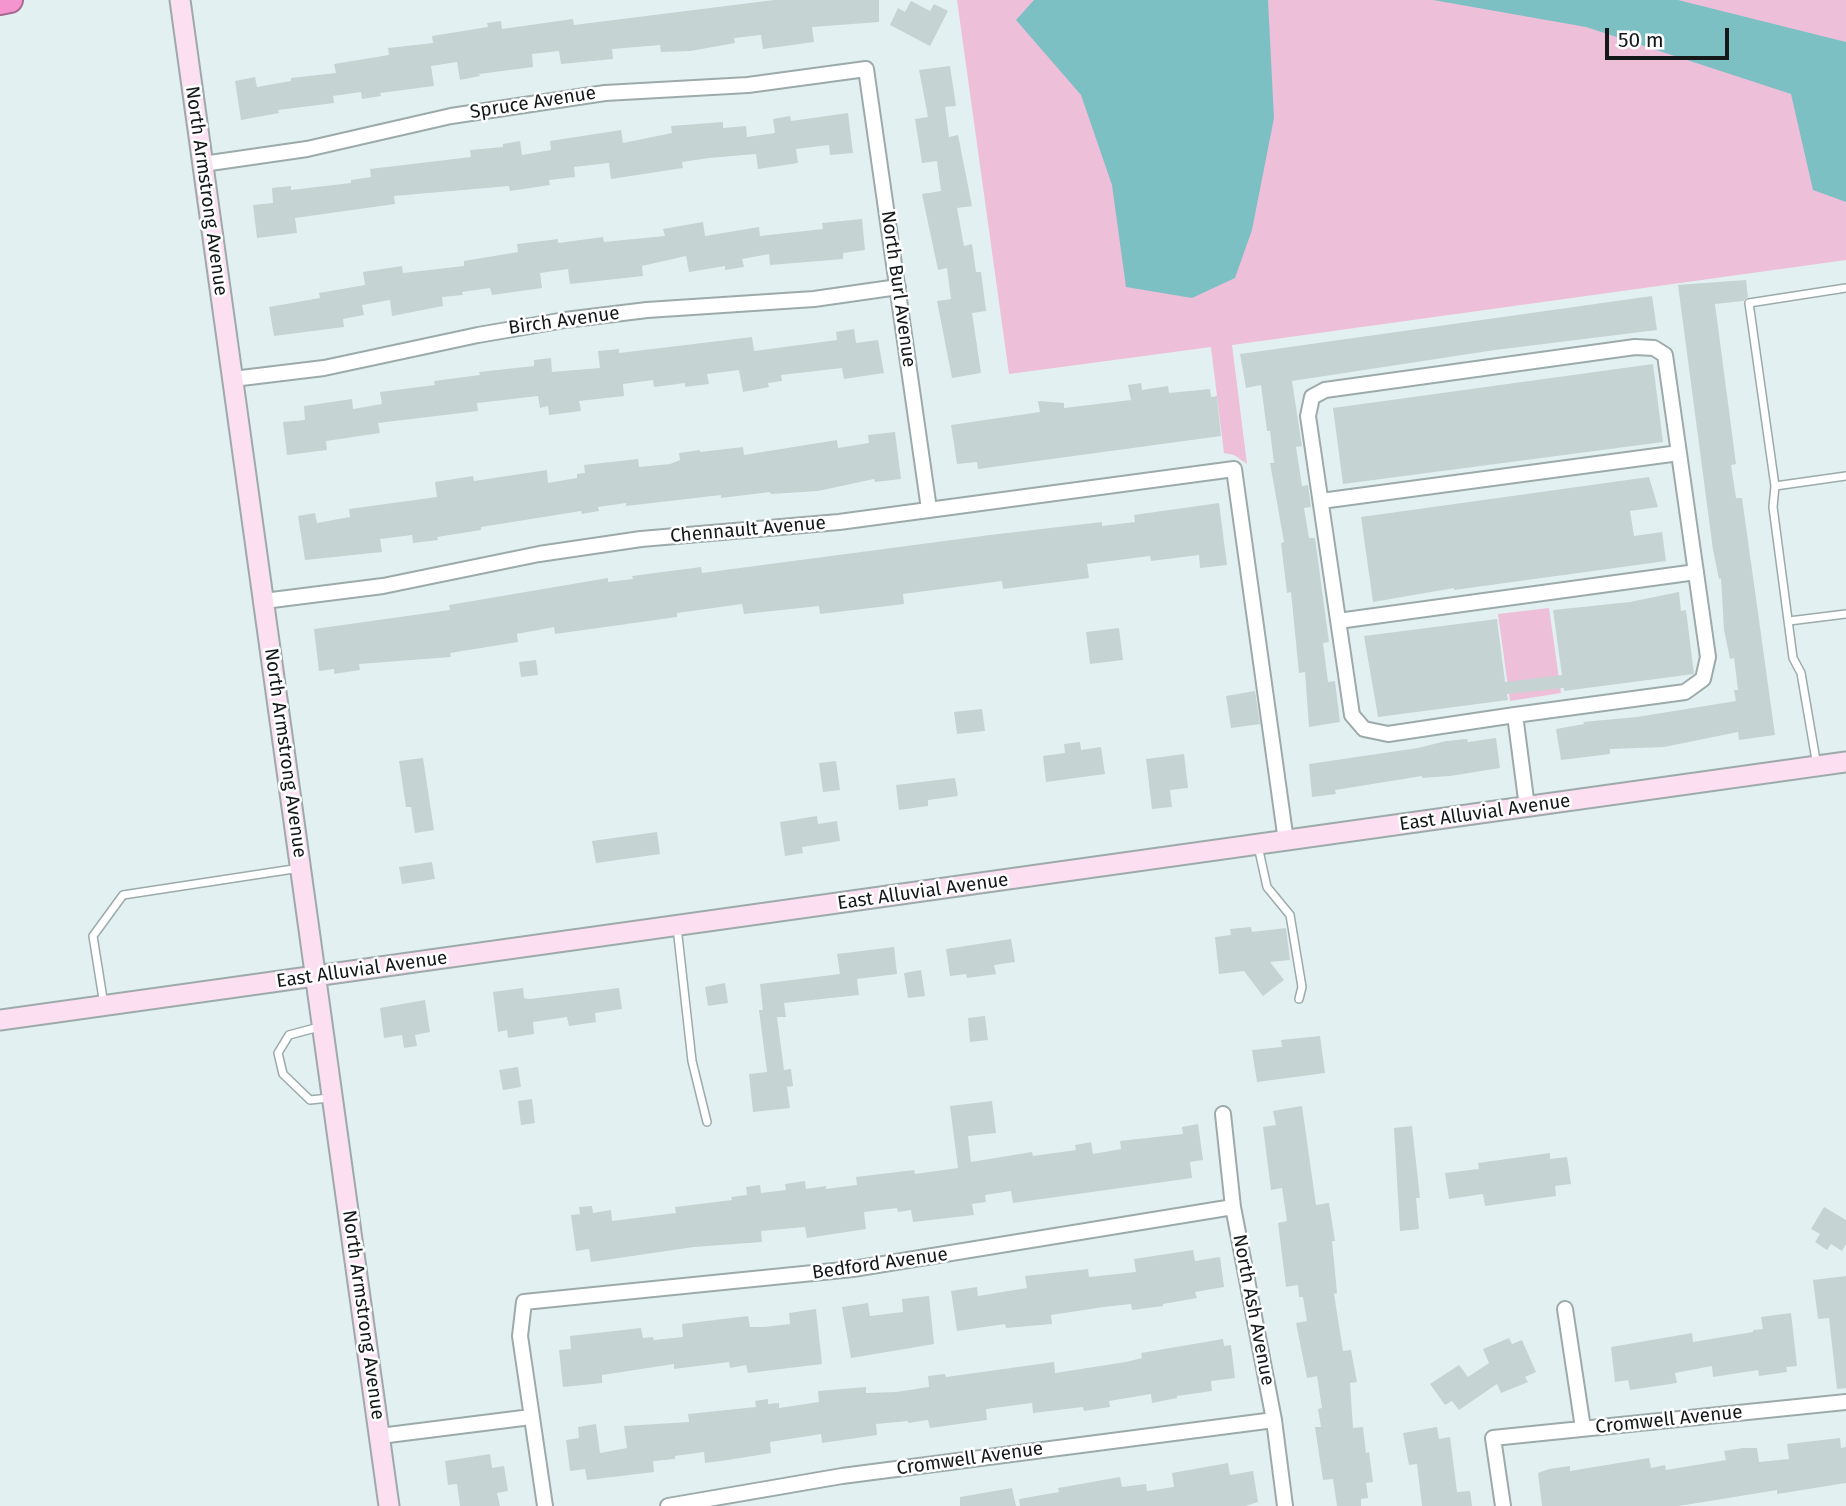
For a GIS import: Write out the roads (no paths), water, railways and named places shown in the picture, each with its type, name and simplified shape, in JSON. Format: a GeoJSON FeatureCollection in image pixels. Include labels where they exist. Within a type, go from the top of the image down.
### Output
{"type":"FeatureCollection","features":[{"type":"Feature","properties":{"kind":"highway"},"geometry":{"type":"LineString","coordinates":[[0,2],[10,0]]}},
{"type":"Feature","properties":{"kind":"street","name":"North Armstrong Avenue"},"geometry":{"type":"LineString","coordinates":[[180,0],[389,1506]]}},
{"type":"Feature","properties":{"kind":"street","name":"Spruce Avenue"},"geometry":{"type":"LineString","coordinates":[[203,163],[307,149],[451,116],[605,93],[748,85],[866,69]]}},
{"type":"Feature","properties":{"kind":"street","name":"North Burl Avenue"},"geometry":{"type":"LineString","coordinates":[[866,69],[929,509]]}},
{"type":"Feature","properties":{"kind":"street","name":"Birch Avenue"},"geometry":{"type":"LineString","coordinates":[[233,379],[324,368],[478,335],[565,320],[648,310],[814,299],[898,287]]}},
{"type":"Feature","properties":{"kind":"street"},"geometry":{"type":"LineString","coordinates":[[1635,347],[1654,348],[1665,355],[1679,453],[1708,657],[1703,679],[1685,692],[1388,734],[1364,729],[1352,715],[1308,416],[1312,397],[1325,390],[1635,347]]}},
{"type":"Feature","properties":{"kind":"street"},"geometry":{"type":"LineString","coordinates":[[1321,502],[1679,453]]}},
{"type":"Feature","properties":{"kind":"street","name":"Chennault Avenue"},"geometry":{"type":"LineString","coordinates":[[264,601],[383,586],[518,558],[641,539],[806,526],[1234,469],[1286,841]]}},
{"type":"Feature","properties":{"kind":"street"},"geometry":{"type":"LineString","coordinates":[[1338,621],[1696,572]]}},
{"type":"Feature","properties":{"kind":"street"},"geometry":{"type":"LineString","coordinates":[[1516,715],[1527,807]]}},
{"type":"Feature","properties":{"kind":"street","name":"East Alluvial Avenue"},"geometry":{"type":"LineString","coordinates":[[0,1020],[1846,762]]}},
{"type":"Feature","properties":{"kind":"street","name":"North Ash Avenue"},"geometry":{"type":"LineString","coordinates":[[1223,1114],[1233,1208],[1274,1420],[1285,1506]]}},
{"type":"Feature","properties":{"kind":"street","name":"Bedford Avenue"},"geometry":{"type":"LineString","coordinates":[[531,1417],[520,1336],[524,1303],[901,1262],[1233,1208]]}},
{"type":"Feature","properties":{"kind":"street"},"geometry":{"type":"LineString","coordinates":[[1565,1309],[1583,1428]]}},
{"type":"Feature","properties":{"kind":"street","name":"Cromwell Avenue"},"geometry":{"type":"LineString","coordinates":[[1503,1506],[1493,1438],[1846,1402]]}},
{"type":"Feature","properties":{"kind":"street"},"geometry":{"type":"LineString","coordinates":[[380,1436],[531,1417],[545,1506]]}},
{"type":"Feature","properties":{"kind":"street","name":"Cromwell Avenue"},"geometry":{"type":"LineString","coordinates":[[668,1506],[855,1474],[1274,1420]]}},
{"type":"Feature","properties":{"kind":"lane"},"geometry":{"type":"LineString","coordinates":[[1817,766],[1788,621],[1773,507],[1775,486],[1749,303],[1846,288]]}},
{"type":"Feature","properties":{"kind":"lane"},"geometry":{"type":"LineString","coordinates":[[1775,486],[1846,476]]}},
{"type":"Feature","properties":{"kind":"lane"},"geometry":{"type":"LineString","coordinates":[[1788,621],[1846,614]]}},
{"type":"Feature","properties":{"kind":"lane"},"geometry":{"type":"LineString","coordinates":[[1258,845],[1268,887],[1290,915],[1302,987],[1299,999]]}},
{"type":"Feature","properties":{"kind":"lane"},"geometry":{"type":"LineString","coordinates":[[104,1005],[93,936],[123,895],[301,868]]}},
{"type":"Feature","properties":{"kind":"lane"},"geometry":{"type":"LineString","coordinates":[[677,926],[692,1061],[707,1122]]}},
{"type":"Feature","properties":{"kind":"lane"},"geometry":{"type":"LineString","coordinates":[[323,1026],[289,1035],[278,1053],[283,1074],[310,1100],[333,1097]]}},
{"type":"Feature","properties":{"kind":"water"},"geometry":{"type":"Polygon","coordinates":[[[1034,0],[1268,0],[1274,118],[1252,230],[1235,278],[1192,298],[1126,287],[1112,185],[1081,95],[1016,20],[1034,0]]]}},
{"type":"Feature","properties":{"kind":"water"},"geometry":{"type":"Polygon","coordinates":[[[1433,0],[1678,0],[1846,42],[1846,202],[1813,190],[1791,94],[1586,27],[1433,0]]]}}]}
